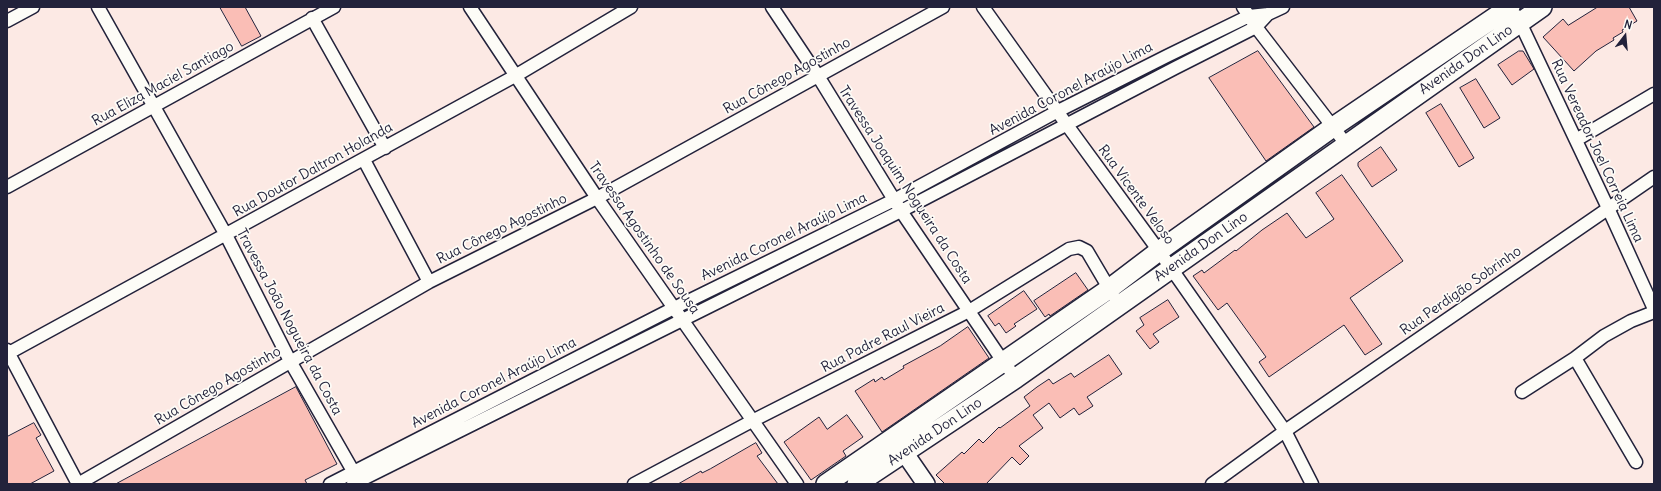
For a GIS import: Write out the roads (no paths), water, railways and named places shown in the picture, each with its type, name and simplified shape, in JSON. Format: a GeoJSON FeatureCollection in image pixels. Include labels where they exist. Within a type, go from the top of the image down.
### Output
{"type":"FeatureCollection","features":[{"type":"Feature","properties":{"kind":"main road","name":"Avenida Don Lino"},"geometry":{"type":"LineString","coordinates":[[826,484],[900,446],[1016,378],[1114,297],[1159,251],[1333,127],[1420,68],[1514,12],[1542,7]]}},
{"type":"Feature","properties":{"kind":"main road","name":"Avenida Don Lino"},"geometry":{"type":"LineString","coordinates":[[857,484],[900,446],[1004,363],[1114,297],[1170,269],[1431,85],[1514,12]]}},
{"type":"Feature","properties":{"kind":"main road"},"geometry":{"type":"LineString","coordinates":[[1420,68],[1431,85]]}},
{"type":"Feature","properties":{"kind":"main road"},"geometry":{"type":"LineString","coordinates":[[1249,187],[1261,204]]}},
{"type":"Feature","properties":{"kind":"street"},"geometry":{"type":"LineString","coordinates":[[7,21],[33,7]]}},
{"type":"Feature","properties":{"kind":"street","name":"Travessa João Nogueira da Costa"},"geometry":{"type":"LineString","coordinates":[[98,7],[226,234],[290,361],[356,480]]}},
{"type":"Feature","properties":{"kind":"street","name":"Rua Eliza Maciel Santiago"},"geometry":{"type":"LineString","coordinates":[[7,187],[334,7]]}},
{"type":"Feature","properties":{"kind":"street","name":"Travessa Agostinho de Sousa"},"geometry":{"type":"LineString","coordinates":[[470,7],[598,198],[797,484]]}},
{"type":"Feature","properties":{"kind":"street","name":"Rua Doutor Daltron Holanda"},"geometry":{"type":"LineString","coordinates":[[7,352],[364,160],[515,76],[631,7]]}},
{"type":"Feature","properties":{"kind":"street","name":"Travessa Joaquim Nogueira da Costa"},"geometry":{"type":"LineString","coordinates":[[772,7],[818,76],[901,211],[1004,363],[1016,378]]}},
{"type":"Feature","properties":{"kind":"street","name":"Rua Cônego Agostinho"},"geometry":{"type":"LineString","coordinates":[[78,484],[429,282],[598,198],[944,7]]}},
{"type":"Feature","properties":{"kind":"street","name":"Rua Vicente Veloso"},"geometry":{"type":"LineString","coordinates":[[983,7],[1159,251],[1170,269],[1285,431],[1312,484]]}},
{"type":"Feature","properties":{"kind":"street"},"geometry":{"type":"LineString","coordinates":[[1256,28],[1268,14],[1283,7]]}},
{"type":"Feature","properties":{"kind":"street"},"geometry":{"type":"LineString","coordinates":[[1246,11],[1256,28],[1346,144]]}},
{"type":"Feature","properties":{"kind":"street","name":"Avenida Coronel Araújo Lima"},"geometry":{"type":"LineString","coordinates":[[330,484],[356,480],[443,432],[527,382],[894,200],[1058,111],[1167,56],[1246,11],[1268,14]]}},
{"type":"Feature","properties":{"kind":"street","name":"Rua Vereador Joel Correia Lima"},"geometry":{"type":"LineString","coordinates":[[1514,12],[1576,140],[1654,309]]}},
{"type":"Feature","properties":{"kind":"street"},"geometry":{"type":"LineString","coordinates":[[312,18],[385,148]]}},
{"type":"Feature","properties":{"kind":"street","name":"Avenida Coronel Araújo Lima"},"geometry":{"type":"LineString","coordinates":[[443,432],[534,393],[793,266],[1175,68],[1256,28]]}},
{"type":"Feature","properties":{"kind":"street"},"geometry":{"type":"LineString","coordinates":[[1167,56],[1175,68]]}},
{"type":"Feature","properties":{"kind":"street"},"geometry":{"type":"LineString","coordinates":[[1576,140],[1654,94]]}},
{"type":"Feature","properties":{"kind":"street"},"geometry":{"type":"LineString","coordinates":[[974,157],[982,169]]}},
{"type":"Feature","properties":{"kind":"street"},"geometry":{"type":"LineString","coordinates":[[364,160],[429,282]]}},
{"type":"Feature","properties":{"kind":"street","name":"Rua Perdigão Sobrinho"},"geometry":{"type":"LineString","coordinates":[[1212,484],[1285,431],[1654,176]]}},
{"type":"Feature","properties":{"kind":"street","name":"Rua Padre Raul Vieira"},"geometry":{"type":"LineString","coordinates":[[634,484],[752,421],[969,311],[1069,249],[1075,247],[1087,251],[1114,297]]}},
{"type":"Feature","properties":{"kind":"street"},"geometry":{"type":"LineString","coordinates":[[785,254],[793,266]]}},
{"type":"Feature","properties":{"kind":"street"},"geometry":{"type":"LineString","coordinates":[[1522,392],[1575,358],[1604,336],[1631,321],[1654,312]]}},
{"type":"Feature","properties":{"kind":"street"},"geometry":{"type":"LineString","coordinates":[[596,347],[602,359]]}},
{"type":"Feature","properties":{"kind":"street"},"geometry":{"type":"LineString","coordinates":[[7,352],[78,484]]}},
{"type":"Feature","properties":{"kind":"street"},"geometry":{"type":"LineString","coordinates":[[1575,358],[1636,462]]}},
{"type":"Feature","properties":{"kind":"street"},"geometry":{"type":"LineString","coordinates":[[527,382],[534,393]]}},
{"type":"Feature","properties":{"kind":"street"},"geometry":{"type":"LineString","coordinates":[[900,446],[926,484]]}}]}
